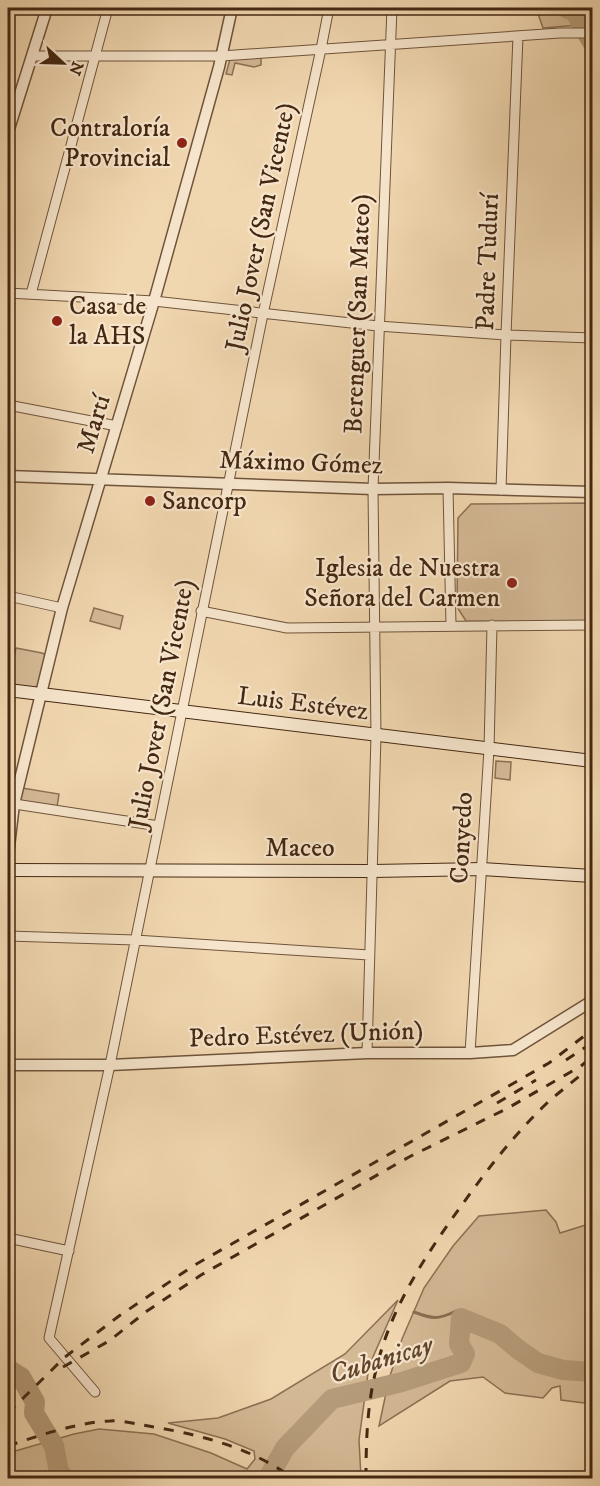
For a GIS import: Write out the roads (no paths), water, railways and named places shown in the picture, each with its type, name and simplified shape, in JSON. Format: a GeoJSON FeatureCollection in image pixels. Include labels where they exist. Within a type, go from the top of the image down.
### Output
{"type":"FeatureCollection","features":[{"type":"Feature","properties":{"kind":"main road","name":"Luis Estévez"},"geometry":{"type":"LineString","coordinates":[[8,690],[592,761]]}},
{"type":"Feature","properties":{"kind":"main road","name":"Maceo"},"geometry":{"type":"LineString","coordinates":[[8,870],[482,869],[592,876]]}},
{"type":"Feature","properties":{"kind":"street"},"geometry":{"type":"LineString","coordinates":[[8,132],[47,8]]}},
{"type":"Feature","properties":{"kind":"street"},"geometry":{"type":"LineString","coordinates":[[31,294],[108,8]]}},
{"type":"Feature","properties":{"kind":"street","name":"Martí"},"geometry":{"type":"LineString","coordinates":[[8,855],[11,804],[62,608],[154,301],[232,8]]}},
{"type":"Feature","properties":{"kind":"street","name":"Julio Jover (San Vicente)"},"geometry":{"type":"LineString","coordinates":[[95,1392],[49,1338],[110,1065],[201,611],[328,8]]}},
{"type":"Feature","properties":{"kind":"street","name":"Berenguer (San Mateo)"},"geometry":{"type":"LineString","coordinates":[[367,1053],[376,736],[373,489],[392,8]]}},
{"type":"Feature","properties":{"kind":"street"},"geometry":{"type":"LineString","coordinates":[[32,56],[221,56],[560,33],[592,33]]}},
{"type":"Feature","properties":{"kind":"street","name":"Padre Tudurí"},"geometry":{"type":"LineString","coordinates":[[501,490],[518,36]]}},
{"type":"Feature","properties":{"kind":"street"},"geometry":{"type":"LineString","coordinates":[[8,292],[154,301],[378,326],[506,335],[592,338]]}},
{"type":"Feature","properties":{"kind":"street"},"geometry":{"type":"LineString","coordinates":[[8,405],[117,426]]}},
{"type":"Feature","properties":{"kind":"street","name":"Máximo Gómez"},"geometry":{"type":"LineString","coordinates":[[8,476],[373,489],[448,488],[592,492]]}},
{"type":"Feature","properties":{"kind":"street"},"geometry":{"type":"LineString","coordinates":[[448,488],[451,625]]}},
{"type":"Feature","properties":{"kind":"street"},"geometry":{"type":"LineString","coordinates":[[8,596],[62,608]]}},
{"type":"Feature","properties":{"kind":"street"},"geometry":{"type":"LineString","coordinates":[[201,611],[287,628],[592,625]]}},
{"type":"Feature","properties":{"kind":"street","name":"Conyedo"},"geometry":{"type":"LineString","coordinates":[[470,1053],[489,749],[492,625]]}},
{"type":"Feature","properties":{"kind":"street"},"geometry":{"type":"LineString","coordinates":[[11,804],[159,826]]}},
{"type":"Feature","properties":{"kind":"street"},"geometry":{"type":"LineString","coordinates":[[8,936],[135,940],[369,956]]}},
{"type":"Feature","properties":{"kind":"street","name":"Pedro Estévez (Unión)"},"geometry":{"type":"LineString","coordinates":[[8,1065],[110,1065],[367,1053],[470,1053],[513,1050],[592,1001]]}},
{"type":"Feature","properties":{"kind":"street"},"geometry":{"type":"LineString","coordinates":[[8,1238],[69,1251]]}},
{"type":"Feature","properties":{"kind":"waterway"},"geometry":{"type":"LineString","coordinates":[[566,8],[575,12],[592,42]]}},
{"type":"Feature","properties":{"kind":"waterway"},"geometry":{"type":"LineString","coordinates":[[573,8],[575,12]]}},
{"type":"Feature","properties":{"kind":"waterway"},"geometry":{"type":"LineString","coordinates":[[414,1312],[435,1318],[456,1311],[461,1318]]}},
{"type":"Feature","properties":{"kind":"waterway","name":"Cubanicay"},"geometry":{"type":"LineString","coordinates":[[268,1478],[285,1448],[332,1399],[402,1382],[461,1363],[465,1354],[459,1344],[461,1318],[500,1334],[538,1363],[563,1370],[592,1372]]}},
{"type":"Feature","properties":{"kind":"waterway","name":"Cubanicay"},"geometry":{"type":"LineString","coordinates":[[8,1369],[21,1377],[35,1402],[34,1413],[54,1446],[59,1472],[65,1478]]}},
{"type":"Feature","properties":{"kind":"railway"},"geometry":{"type":"LineString","coordinates":[[8,1413],[65,1357],[119,1316],[193,1266],[549,1063],[592,1030]]}},
{"type":"Feature","properties":{"kind":"railway"},"geometry":{"type":"LineString","coordinates":[[566,1060],[592,1043]]}},
{"type":"Feature","properties":{"kind":"railway"},"geometry":{"type":"LineString","coordinates":[[63,1367],[109,1341],[147,1311],[201,1275],[409,1157],[508,1108],[581,1066],[592,1057]]}},
{"type":"Feature","properties":{"kind":"railway"},"geometry":{"type":"LineString","coordinates":[[366,1478],[368,1424],[376,1370],[390,1325],[411,1282],[450,1221],[503,1151],[546,1104],[588,1069]]}},
{"type":"Feature","properties":{"kind":"railway"},"geometry":{"type":"LineString","coordinates":[[497,1103],[536,1080]]}},
{"type":"Feature","properties":{"kind":"railway"},"geometry":{"type":"LineString","coordinates":[[8,1446],[72,1427],[98,1422],[122,1421],[220,1442],[258,1457],[292,1478]]}},
{"type":"Feature","properties":{"kind":"place","name":"Contraloría Provincial"},"geometry":{"type":"Point","coordinates":[182,143]}},
{"type":"Feature","properties":{"kind":"place","name":"Casa de la AHS"},"geometry":{"type":"Point","coordinates":[57,321]}},
{"type":"Feature","properties":{"kind":"place","name":"Sancorp"},"geometry":{"type":"Point","coordinates":[150,501]}},
{"type":"Feature","properties":{"kind":"place","name":"Iglesia de Nuestra Señora del Carmen"},"geometry":{"type":"Point","coordinates":[512,583]}}]}
